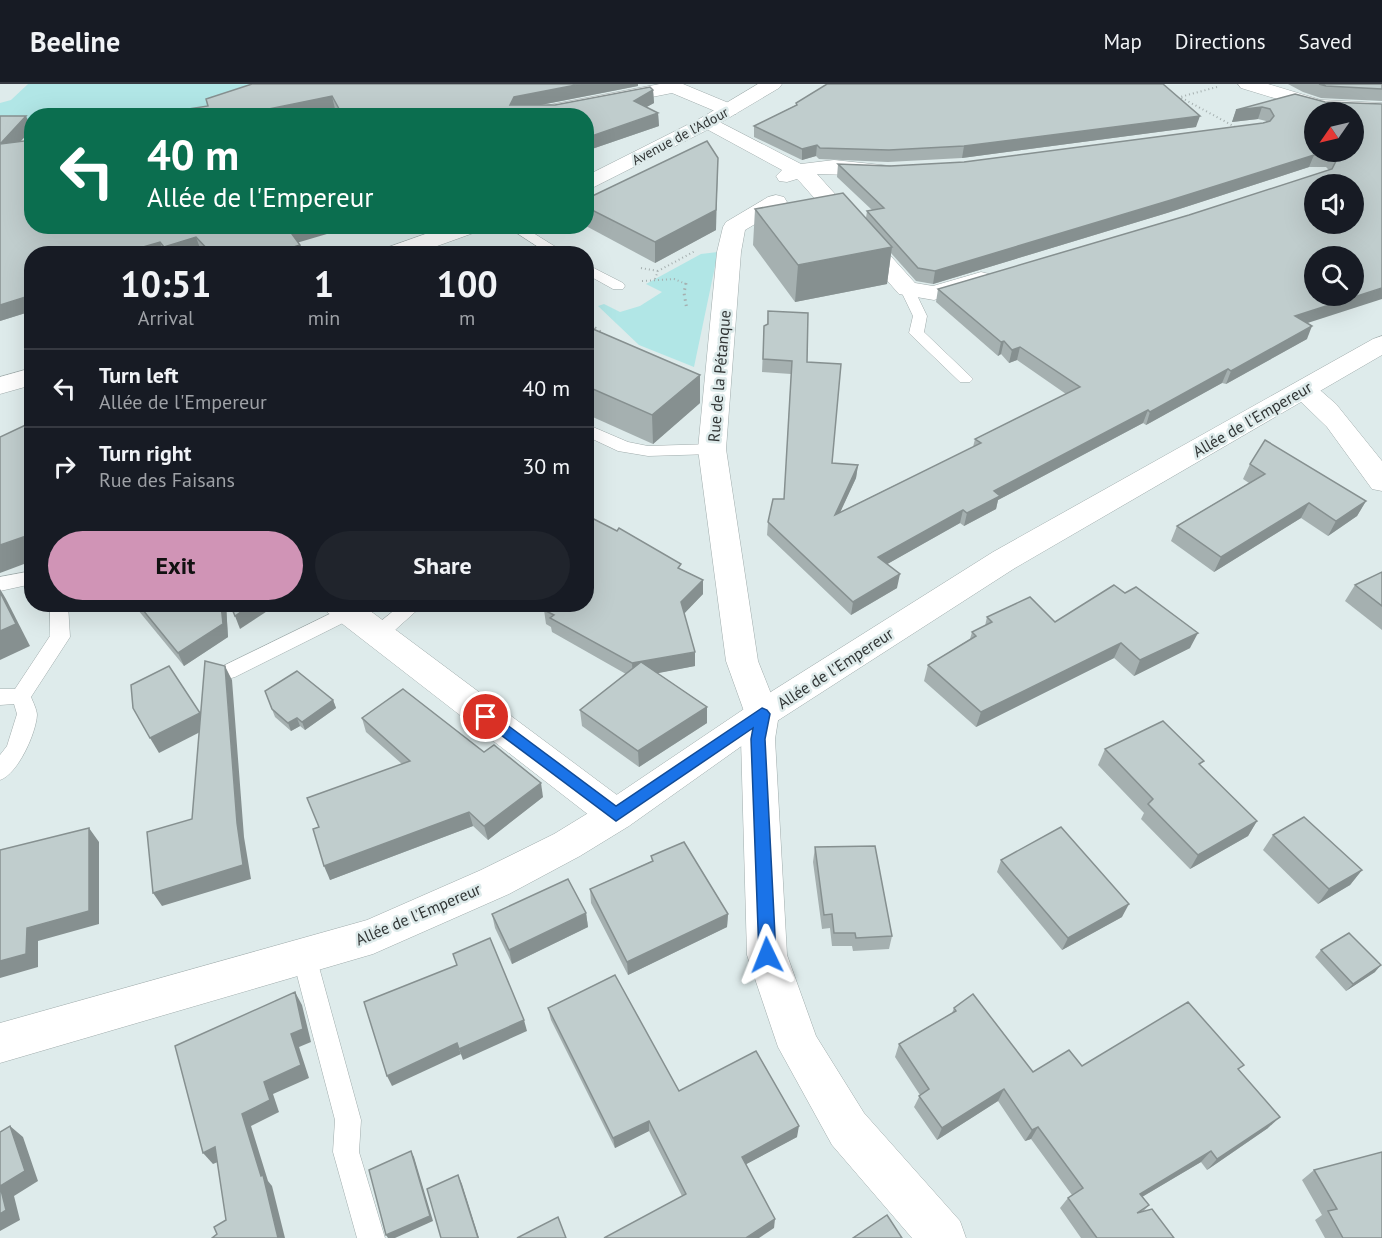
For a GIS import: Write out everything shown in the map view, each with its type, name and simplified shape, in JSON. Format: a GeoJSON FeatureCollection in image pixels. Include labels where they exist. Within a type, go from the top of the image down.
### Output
{"type":"FeatureCollection","features":[{"type":"Feature","properties":{"kind":"street","name":"Avenue de l'Adour"},"geometry":{"type":"LineString","coordinates":[[594,181],[708,122],[772,84]]}},
{"type":"Feature","properties":{"kind":"street"},"geometry":{"type":"LineString","coordinates":[[1248,84],[1320,106],[1382,109]]}},
{"type":"Feature","properties":{"kind":"street"},"geometry":{"type":"LineString","coordinates":[[565,108],[674,87],[729,110]]}},
{"type":"Feature","properties":{"kind":"street"},"geometry":{"type":"LineString","coordinates":[[708,122],[809,178],[907,289],[934,293],[1000,273]]}},
{"type":"Feature","properties":{"kind":"street"},"geometry":{"type":"LineString","coordinates":[[794,207],[771,192],[778,182],[797,170],[810,167],[908,169]]}},
{"type":"Feature","properties":{"kind":"street"},"geometry":{"type":"LineString","coordinates":[[732,234],[734,227],[741,221],[794,207],[832,206]]}},
{"type":"Feature","properties":{"kind":"street"},"geometry":{"type":"LineString","coordinates":[[414,246],[448,234]]}},
{"type":"Feature","properties":{"kind":"street","name":"Rue de la Pétanque"},"geometry":{"type":"LineString","coordinates":[[732,234],[712,448],[742,661],[762,714]]}},
{"type":"Feature","properties":{"kind":"street","name":"Allée de l'Empereur"},"geometry":{"type":"LineString","coordinates":[[0,1043],[373,936],[495,882],[567,845],[616,815],[762,714],[1004,560],[1382,344]]}},
{"type":"Feature","properties":{"kind":"street"},"geometry":{"type":"LineString","coordinates":[[0,386],[24,378]]}},
{"type":"Feature","properties":{"kind":"street"},"geometry":{"type":"LineString","coordinates":[[1304,390],[1317,400],[1350,438],[1382,482]]}},
{"type":"Feature","properties":{"kind":"street"},"geometry":{"type":"LineString","coordinates":[[348,612],[616,815]]}},
{"type":"Feature","properties":{"kind":"street"},"geometry":{"type":"LineString","coordinates":[[762,714],[758,739],[767,955],[799,1047],[848,1129],[943,1238]]}},
{"type":"Feature","properties":{"kind":"lane"},"geometry":{"type":"LineString","coordinates":[[526,234],[546,246]]}},
{"type":"Feature","properties":{"kind":"lane"},"geometry":{"type":"LineString","coordinates":[[594,272],[618,286]]}},
{"type":"Feature","properties":{"kind":"lane"},"geometry":{"type":"LineString","coordinates":[[907,289],[920,316],[916,333],[965,379]]}},
{"type":"Feature","properties":{"kind":"lane"},"geometry":{"type":"LineString","coordinates":[[594,433],[624,447],[648,451],[712,448]]}},
{"type":"Feature","properties":{"kind":"lane"},"geometry":{"type":"LineString","coordinates":[[0,584],[24,579]]}},
{"type":"Feature","properties":{"kind":"lane"},"geometry":{"type":"LineString","coordinates":[[21,696],[60,637],[59,612]]}},
{"type":"Feature","properties":{"kind":"lane"},"geometry":{"type":"LineString","coordinates":[[228,672],[336,612]]}},
{"type":"Feature","properties":{"kind":"lane"},"geometry":{"type":"LineString","coordinates":[[377,635],[405,612]]}},
{"type":"Feature","properties":{"kind":"lane"},"geometry":{"type":"LineString","coordinates":[[0,697],[21,696]]}},
{"type":"Feature","properties":{"kind":"lane"},"geometry":{"type":"LineString","coordinates":[[0,771],[16,749],[27,714],[21,696]]}},
{"type":"Feature","properties":{"kind":"lane"},"geometry":{"type":"LineString","coordinates":[[304,956],[348,1120],[346,1152],[371,1238]]}},
{"type":"Feature","properties":{"kind":"path"},"geometry":{"type":"LineString","coordinates":[[1219,87],[1180,97],[1240,130]]}},
{"type":"Feature","properties":{"kind":"path"},"geometry":{"type":"LineString","coordinates":[[656,279],[658,271],[717,239],[719,233],[732,234]]}},
{"type":"Feature","properties":{"kind":"path"},"geometry":{"type":"LineString","coordinates":[[618,286],[656,279],[686,282],[684,293],[687,309],[695,322],[722,348]]}},
{"type":"Feature","properties":{"kind":"path"},"geometry":{"type":"LineString","coordinates":[[594,327],[607,338]]}},
{"type":"Feature","properties":{"kind":"shaded area"},"geometry":{"type":"Polygon","coordinates":[[[28,84],[261,84],[225,108],[24,108],[24,119],[0,120],[0,103],[11,100],[28,84]]]}},
{"type":"Feature","properties":{"kind":"shaded area"},"geometry":{"type":"Polygon","coordinates":[[[718,252],[694,367],[639,345],[598,306],[604,304],[620,312],[640,306],[662,292],[646,284],[701,254],[718,252]]]}},
{"type":"Feature","properties":{"kind":"building"},"geometry":{"type":"Polygon","coordinates":[[[252,84],[581,84],[514,97],[510,105],[555,105],[650,87],[653,90],[634,101],[658,113],[594,135],[594,108],[339,108],[332,96],[273,108],[195,108],[208,106],[206,99],[252,84]]]}},
{"type":"Feature","properties":{"kind":"building"},"geometry":{"type":"Polygon","coordinates":[[[827,84],[1163,84],[1200,116],[964,146],[889,150],[820,148],[817,145],[802,149],[754,126],[797,105],[796,103],[827,84]]]}},
{"type":"Feature","properties":{"kind":"building"},"geometry":{"type":"Polygon","coordinates":[[[1319,84],[1382,84],[1382,89],[1326,86],[1319,84]]]}},
{"type":"Feature","properties":{"kind":"building"},"geometry":{"type":"Polygon","coordinates":[[[1295,94],[1325,102],[1304,102],[1304,158],[935,271],[918,268],[867,211],[884,208],[838,164],[890,166],[964,162],[1270,121],[1274,116],[1270,109],[1262,107],[1236,110],[1295,94]]]}},
{"type":"Feature","properties":{"kind":"building"},"geometry":{"type":"Polygon","coordinates":[[[1364,103],[1382,104],[1382,288],[1364,294],[1364,246],[1304,246],[1304,306],[1326,306],[1295,316],[1312,326],[1231,371],[1228,369],[1150,412],[1148,410],[994,491],[1000,496],[967,513],[963,510],[878,557],[900,574],[853,602],[768,522],[773,499],[784,499],[792,361],[763,359],[764,326],[768,324],[768,311],[808,313],[807,362],[841,364],[832,463],[858,465],[835,515],[981,443],[975,439],[1080,387],[1020,347],[1012,350],[1004,341],[1001,342],[938,289],[1189,215],[1304,178],[1304,234],[1364,234],[1364,174],[1316,174],[1332,169],[1336,162],[1364,162],[1364,103]]]}},
{"type":"Feature","properties":{"kind":"building"},"geometry":{"type":"Polygon","coordinates":[[[0,116],[24,116],[24,118],[0,144],[0,116]]]}},
{"type":"Feature","properties":{"kind":"building"},"geometry":{"type":"Polygon","coordinates":[[[24,141],[24,234],[292,234],[300,245],[204,246],[196,237],[167,246],[163,246],[160,242],[146,246],[24,246],[24,298],[0,305],[0,144],[24,141]]]}},
{"type":"Feature","properties":{"kind":"building"},"geometry":{"type":"Polygon","coordinates":[[[707,141],[718,158],[716,210],[655,242],[594,211],[594,195],[707,141]]]}},
{"type":"Feature","properties":{"kind":"building"},"geometry":{"type":"Polygon","coordinates":[[[843,193],[892,247],[798,265],[755,209],[843,193]]]}},
{"type":"Feature","properties":{"kind":"building"},"geometry":{"type":"Polygon","coordinates":[[[594,329],[700,375],[652,415],[594,390],[594,329]]]}},
{"type":"Feature","properties":{"kind":"building"},"geometry":{"type":"Polygon","coordinates":[[[24,426],[24,537],[0,545],[0,437],[24,426]]]}},
{"type":"Feature","properties":{"kind":"building"},"geometry":{"type":"Polygon","coordinates":[[[1265,440],[1366,501],[1336,521],[1309,503],[1221,557],[1177,526],[1265,474],[1250,464],[1265,440]]]}},
{"type":"Feature","properties":{"kind":"building"},"geometry":{"type":"Polygon","coordinates":[[[594,519],[617,531],[619,528],[681,564],[678,568],[703,580],[681,602],[695,652],[632,663],[550,618],[554,615],[548,612],[594,612],[594,519]]]}},
{"type":"Feature","properties":{"kind":"building"},"geometry":{"type":"Polygon","coordinates":[[[1382,572],[1382,606],[1355,585],[1382,572]]]}},
{"type":"Feature","properties":{"kind":"building"},"geometry":{"type":"Polygon","coordinates":[[[1114,585],[1125,593],[1136,587],[1198,633],[1140,660],[1121,643],[981,712],[928,665],[976,636],[972,632],[992,622],[987,617],[1030,597],[1055,622],[1114,585]]]}},
{"type":"Feature","properties":{"kind":"building"},"geometry":{"type":"Polygon","coordinates":[[[0,592],[16,624],[0,631],[0,592]]]}},
{"type":"Feature","properties":{"kind":"building"},"geometry":{"type":"Polygon","coordinates":[[[145,612],[222,612],[223,624],[178,653],[145,612]]]}},
{"type":"Feature","properties":{"kind":"building"},"geometry":{"type":"Polygon","coordinates":[[[205,661],[225,666],[237,823],[243,865],[153,893],[147,832],[192,819],[205,661]]]}},
{"type":"Feature","properties":{"kind":"building"},"geometry":{"type":"Polygon","coordinates":[[[641,662],[707,707],[638,751],[580,710],[641,662]]]}},
{"type":"Feature","properties":{"kind":"building"},"geometry":{"type":"Polygon","coordinates":[[[169,666],[200,713],[150,738],[133,708],[131,685],[169,666]]]}},
{"type":"Feature","properties":{"kind":"building"},"geometry":{"type":"Polygon","coordinates":[[[297,671],[333,700],[302,722],[297,718],[288,723],[272,709],[265,691],[297,671]]]}},
{"type":"Feature","properties":{"kind":"building"},"geometry":{"type":"Polygon","coordinates":[[[403,689],[484,752],[494,745],[541,783],[484,826],[469,812],[324,866],[313,829],[319,827],[307,798],[410,761],[362,718],[403,689]]]}},
{"type":"Feature","properties":{"kind":"building"},"geometry":{"type":"Polygon","coordinates":[[[1163,721],[1204,761],[1199,764],[1257,821],[1198,855],[1148,804],[1153,799],[1105,749],[1163,721]]]}},
{"type":"Feature","properties":{"kind":"building"},"geometry":{"type":"Polygon","coordinates":[[[1304,817],[1362,870],[1329,889],[1273,835],[1304,817]]]}},
{"type":"Feature","properties":{"kind":"building"},"geometry":{"type":"Polygon","coordinates":[[[1061,827],[1129,904],[1068,938],[1001,860],[1061,827]]]}},
{"type":"Feature","properties":{"kind":"building"},"geometry":{"type":"Polygon","coordinates":[[[89,828],[89,911],[27,928],[26,954],[0,961],[0,850],[89,828]]]}},
{"type":"Feature","properties":{"kind":"building"},"geometry":{"type":"Polygon","coordinates":[[[684,842],[728,914],[627,962],[590,889],[653,861],[651,856],[684,842]]]}},
{"type":"Feature","properties":{"kind":"building"},"geometry":{"type":"Polygon","coordinates":[[[875,846],[892,936],[856,938],[855,933],[834,933],[832,914],[824,915],[815,847],[875,846]]]}},
{"type":"Feature","properties":{"kind":"building"},"geometry":{"type":"Polygon","coordinates":[[[568,879],[586,913],[509,950],[492,914],[568,879]]]}},
{"type":"Feature","properties":{"kind":"building"},"geometry":{"type":"Polygon","coordinates":[[[1349,933],[1381,965],[1353,984],[1321,950],[1349,933]]]}},
{"type":"Feature","properties":{"kind":"building"},"geometry":{"type":"Polygon","coordinates":[[[490,938],[524,1020],[459,1049],[457,1043],[387,1076],[364,1002],[457,965],[453,954],[490,938]]]}},
{"type":"Feature","properties":{"kind":"building"},"geometry":{"type":"Polygon","coordinates":[[[615,975],[679,1091],[756,1051],[799,1126],[742,1157],[775,1219],[746,1238],[604,1238],[686,1194],[649,1121],[613,1138],[548,1008],[615,975]]]}},
{"type":"Feature","properties":{"kind":"building"},"geometry":{"type":"Polygon","coordinates":[[[295,992],[303,1029],[291,1034],[301,1065],[264,1082],[270,1100],[242,1114],[261,1176],[263,1175],[278,1238],[212,1238],[217,1234],[214,1227],[226,1220],[215,1147],[203,1153],[175,1046],[295,992]]]}},
{"type":"Feature","properties":{"kind":"building"},"geometry":{"type":"Polygon","coordinates":[[[973,994],[1033,1072],[1069,1050],[1082,1066],[1188,1002],[1244,1065],[1238,1069],[1280,1117],[1217,1159],[1211,1151],[1140,1194],[1149,1205],[1137,1213],[1152,1209],[1174,1238],[1097,1238],[1068,1198],[1083,1188],[1038,1127],[1032,1130],[1004,1089],[942,1128],[919,1096],[929,1089],[899,1044],[956,1011],[954,1008],[973,994]]]}},
{"type":"Feature","properties":{"kind":"building"},"geometry":{"type":"Polygon","coordinates":[[[10,1126],[25,1171],[0,1186],[0,1132],[10,1126]]]}},
{"type":"Feature","properties":{"kind":"building"},"geometry":{"type":"Polygon","coordinates":[[[411,1151],[430,1216],[386,1235],[369,1170],[411,1151]]]}},
{"type":"Feature","properties":{"kind":"building"},"geometry":{"type":"Polygon","coordinates":[[[1382,1152],[1382,1238],[1343,1238],[1328,1211],[1337,1209],[1314,1170],[1382,1152]]]}},
{"type":"Feature","properties":{"kind":"building"},"geometry":{"type":"Polygon","coordinates":[[[458,1175],[478,1238],[441,1238],[427,1189],[458,1175]]]}},
{"type":"Feature","properties":{"kind":"building"},"geometry":{"type":"Polygon","coordinates":[[[0,1186],[6,1210],[0,1214],[0,1186]]]}},
{"type":"Feature","properties":{"kind":"building"},"geometry":{"type":"Polygon","coordinates":[[[887,1215],[902,1238],[853,1238],[887,1215]]]}},
{"type":"Feature","properties":{"kind":"building"},"geometry":{"type":"Polygon","coordinates":[[[558,1217],[566,1238],[517,1238],[558,1217]]]}},
{"type":"Feature","properties":{"kind":"route"},"geometry":{"type":"LineString","coordinates":[[486,717],[616,815],[762,714],[758,739],[767,955]]}}]}
